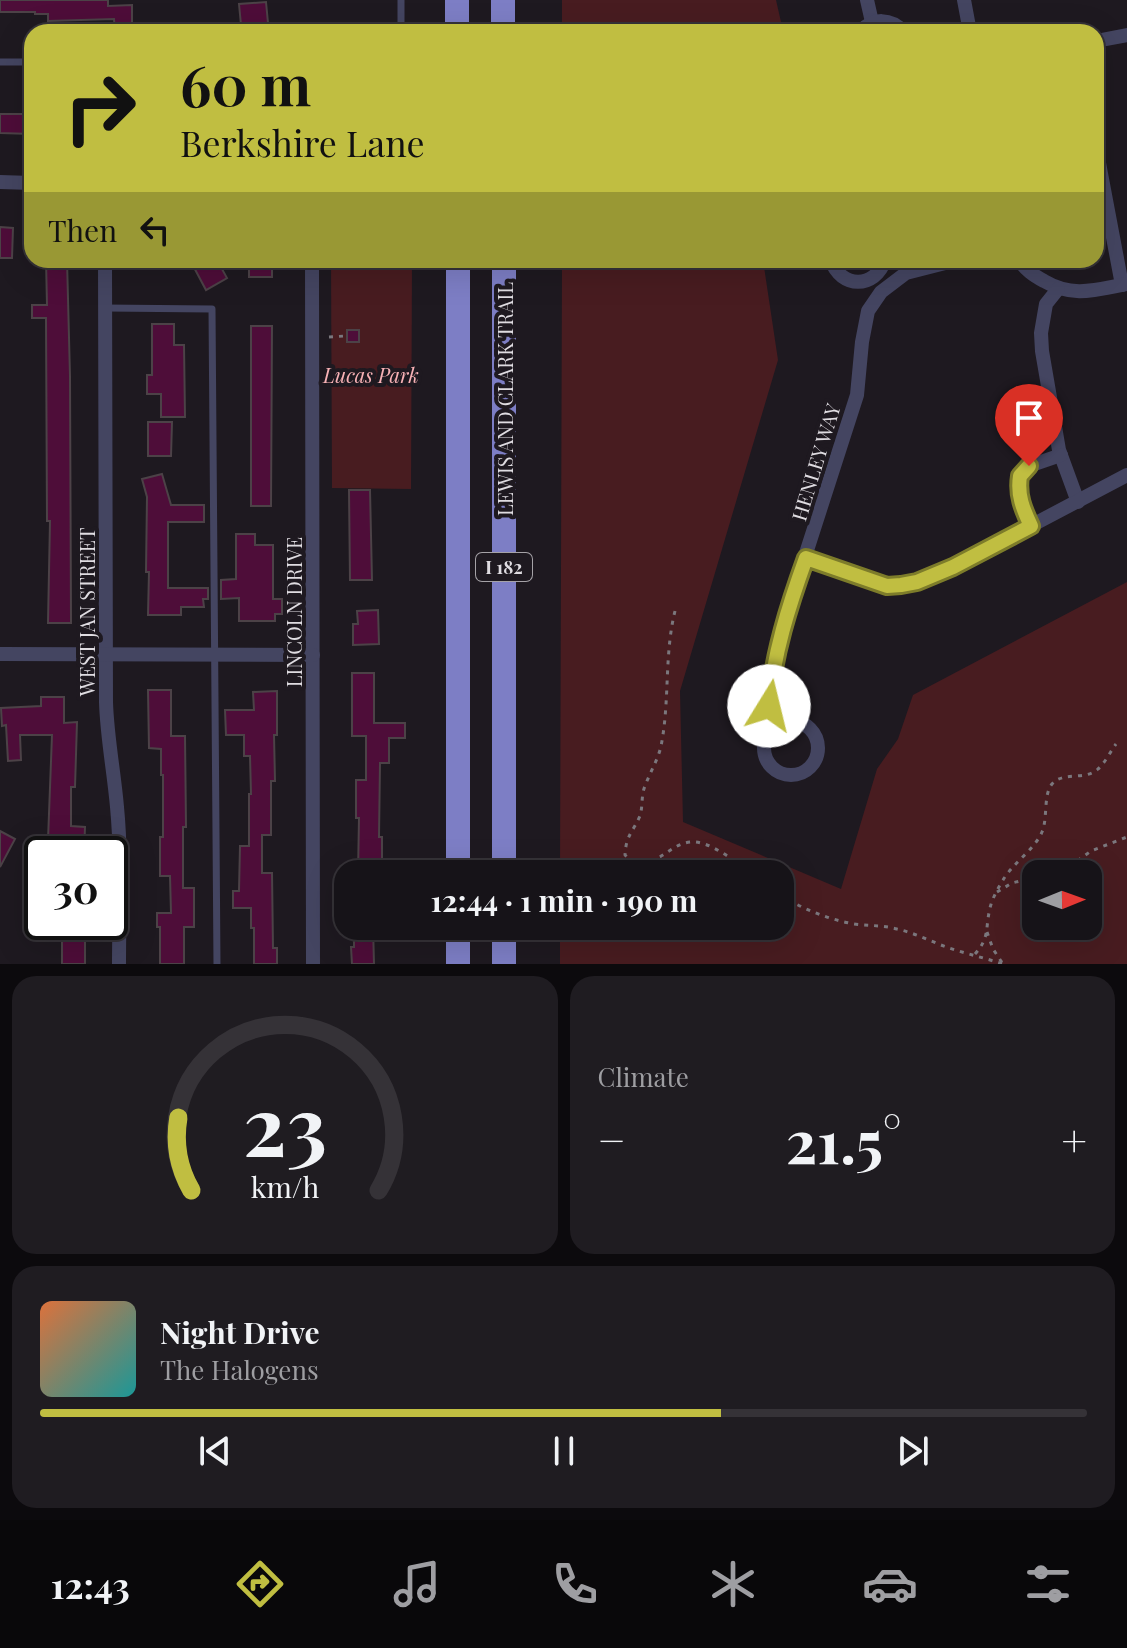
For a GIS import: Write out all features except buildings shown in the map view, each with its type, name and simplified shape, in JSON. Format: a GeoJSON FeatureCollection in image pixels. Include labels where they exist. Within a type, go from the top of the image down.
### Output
{"type":"FeatureCollection","features":[{"type":"Feature","properties":{"kind":"highway"},"geometry":{"type":"LineString","coordinates":[[457,0],[457,24]]}},
{"type":"Feature","properties":{"kind":"highway"},"geometry":{"type":"LineString","coordinates":[[503,0],[503,24]]}},
{"type":"Feature","properties":{"kind":"highway","name":"I 182"},"geometry":{"type":"LineString","coordinates":[[458,268],[458,860]]}},
{"type":"Feature","properties":{"kind":"highway","name":"LEWIS AND CLARK TRAIL"},"geometry":{"type":"LineString","coordinates":[[504,268],[504,860]]}},
{"type":"Feature","properties":{"kind":"highway"},"geometry":{"type":"LineString","coordinates":[[458,940],[458,964]]}},
{"type":"Feature","properties":{"kind":"highway"},"geometry":{"type":"LineString","coordinates":[[504,940],[504,964]]}},
{"type":"Feature","properties":{"kind":"street"},"geometry":{"type":"LineString","coordinates":[[867,0],[872,22]]}},
{"type":"Feature","properties":{"kind":"street"},"geometry":{"type":"LineString","coordinates":[[964,0],[968,24]]}},
{"type":"Feature","properties":{"kind":"street"},"geometry":{"type":"LineString","coordinates":[[870,24],[881,20],[895,24]]}},
{"type":"Feature","properties":{"kind":"street"},"geometry":{"type":"LineString","coordinates":[[1104,39],[1127,35]]}},
{"type":"Feature","properties":{"kind":"street"},"geometry":{"type":"LineString","coordinates":[[0,182],[24,183]]}},
{"type":"Feature","properties":{"kind":"street"},"geometry":{"type":"LineString","coordinates":[[1024,268],[1058,289],[1073,292],[1124,285],[1104,186]]}},
{"type":"Feature","properties":{"kind":"street","name":"WEST JAN STREET"},"geometry":{"type":"LineString","coordinates":[[105,268],[105,655],[107,735],[119,839],[119,964]]}},
{"type":"Feature","properties":{"kind":"street","name":"LINCOLN DRIVE"},"geometry":{"type":"LineString","coordinates":[[312,268],[313,964]]}},
{"type":"Feature","properties":{"kind":"street"},"geometry":{"type":"LineString","coordinates":[[834,268],[848,280],[857,282],[874,277],[880,268]]}},
{"type":"Feature","properties":{"kind":"street"},"geometry":{"type":"LineString","coordinates":[[883,268],[890,283],[906,273],[926,268]]}},
{"type":"Feature","properties":{"kind":"street","name":"HENLEY WAY"},"geometry":{"type":"LineString","coordinates":[[773,727],[769,706],[790,603],[857,395],[868,311],[890,283]]}},
{"type":"Feature","properties":{"kind":"street"},"geometry":{"type":"LineString","coordinates":[[1058,289],[1046,304],[1041,333],[1061,455],[1078,502]]}},
{"type":"Feature","properties":{"kind":"street"},"geometry":{"type":"LineString","coordinates":[[1031,526],[1020,500],[1020,476],[1029,466],[1061,455]]}},
{"type":"Feature","properties":{"kind":"street"},"geometry":{"type":"LineString","coordinates":[[806,558],[887,586],[917,582],[953,567],[1127,475]]}},
{"type":"Feature","properties":{"kind":"street"},"geometry":{"type":"LineString","coordinates":[[0,654],[313,655]]}},
{"type":"Feature","properties":{"kind":"lane"},"geometry":{"type":"LineString","coordinates":[[401,0],[401,24]]}},
{"type":"Feature","properties":{"kind":"lane"},"geometry":{"type":"LineString","coordinates":[[0,62],[24,62]]}},
{"type":"Feature","properties":{"kind":"lane"},"geometry":{"type":"LineString","coordinates":[[105,308],[212,309],[217,964]]}},
{"type":"Feature","properties":{"kind":"path"},"geometry":{"type":"LineString","coordinates":[[329,337],[345,336]]}},
{"type":"Feature","properties":{"kind":"path"},"geometry":{"type":"LineString","coordinates":[[630,860],[625,855],[628,836],[642,810],[644,788],[661,744],[669,643],[675,611]]}},
{"type":"Feature","properties":{"kind":"path"},"geometry":{"type":"LineString","coordinates":[[975,954],[983,945],[990,906],[997,892],[1014,864],[1041,836],[1047,795],[1052,783],[1062,777],[1084,776],[1097,770],[1116,744]]}},
{"type":"Feature","properties":{"kind":"path"},"geometry":{"type":"LineString","coordinates":[[1079,860],[1091,851],[1127,837]]}},
{"type":"Feature","properties":{"kind":"path"},"geometry":{"type":"LineString","coordinates":[[653,860],[692,842],[704,844],[733,860]]}},
{"type":"Feature","properties":{"kind":"path"},"geometry":{"type":"LineString","coordinates":[[997,892],[1022,880]]}},
{"type":"Feature","properties":{"kind":"path"},"geometry":{"type":"LineString","coordinates":[[794,903],[831,919],[901,930],[1003,964]]}},
{"type":"Feature","properties":{"kind":"path"},"geometry":{"type":"LineString","coordinates":[[987,932],[1003,964]]}},
{"type":"Feature","properties":{"kind":"green space"},"geometry":{"type":"Polygon","coordinates":[[[562,0],[776,0],[781,22],[781,24],[562,24],[562,0]]]}},
{"type":"Feature","properties":{"kind":"green space","name":"Lucas Park"},"geometry":{"type":"Polygon","coordinates":[[[331,268],[412,268],[411,489],[332,488],[331,268]]]}},
{"type":"Feature","properties":{"kind":"green space"},"geometry":{"type":"Polygon","coordinates":[[[562,268],[764,268],[778,360],[680,691],[683,822],[773,860],[560,860],[562,268]]]}},
{"type":"Feature","properties":{"kind":"green space"},"geometry":{"type":"Polygon","coordinates":[[[1127,582],[1127,964],[560,964],[560,940],[794,940],[794,869],[841,889],[877,769],[898,739],[913,695],[1127,582]]]}},
{"type":"Feature","properties":{"kind":"route"},"geometry":{"type":"LineString","coordinates":[[769,706],[790,603],[806,558],[887,586],[917,582],[953,567],[1031,526],[1019,492],[1020,476],[1029,466]]}}]}
